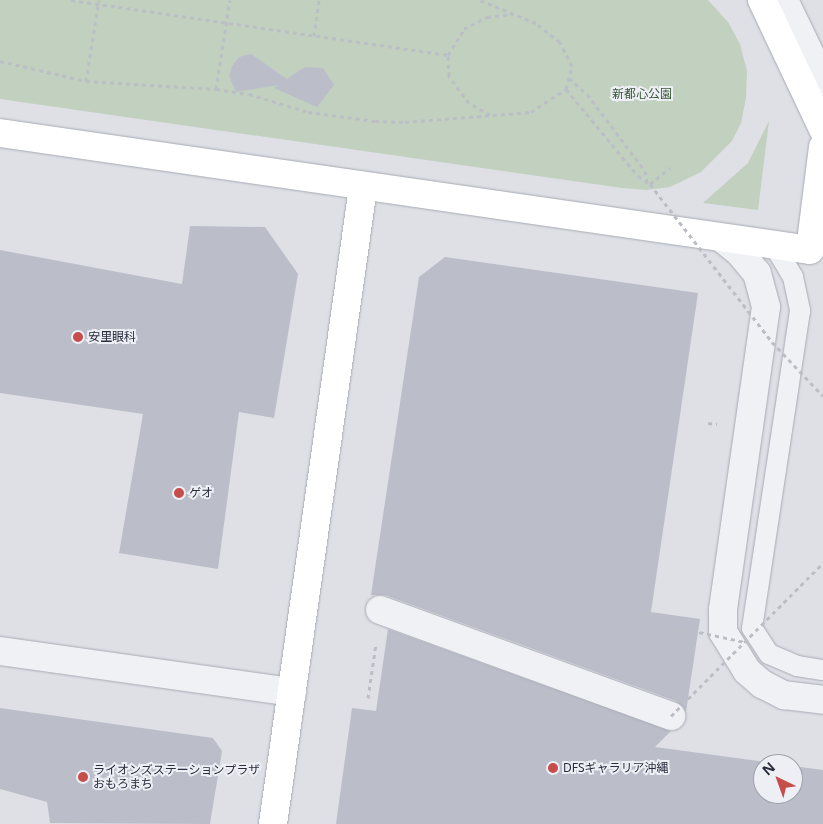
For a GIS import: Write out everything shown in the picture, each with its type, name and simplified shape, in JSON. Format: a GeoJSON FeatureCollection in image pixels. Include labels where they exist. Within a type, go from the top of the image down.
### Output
{"type":"FeatureCollection","features":[{"type":"Feature","properties":{"kind":"street"},"geometry":{"type":"LineString","coordinates":[[762,0],[823,129]]}},
{"type":"Feature","properties":{"kind":"street"},"geometry":{"type":"LineString","coordinates":[[784,0],[823,81]]}},
{"type":"Feature","properties":{"kind":"street"},"geometry":{"type":"LineString","coordinates":[[0,133],[363,188],[775,247],[816,251],[823,147]]}},
{"type":"Feature","properties":{"kind":"street"},"geometry":{"type":"LineString","coordinates":[[273,824],[363,188]]}},
{"type":"Feature","properties":{"kind":"street"},"geometry":{"type":"LineString","coordinates":[[722,239],[740,253],[756,273],[766,307],[723,610],[723,632],[747,672],[762,684],[784,695],[823,700]]}},
{"type":"Feature","properties":{"kind":"street"},"geometry":{"type":"LineString","coordinates":[[380,610],[671,716]]}},
{"type":"Feature","properties":{"kind":"street"},"geometry":{"type":"LineString","coordinates":[[0,651],[292,692]]}},
{"type":"Feature","properties":{"kind":"lane"},"geometry":{"type":"LineString","coordinates":[[775,247],[793,277],[800,311],[752,628],[769,654],[797,666],[823,670]]}},
{"type":"Feature","properties":{"kind":"path"},"geometry":{"type":"LineString","coordinates":[[71,0],[99,2],[227,23],[448,55]]}},
{"type":"Feature","properties":{"kind":"path"},"geometry":{"type":"LineString","coordinates":[[216,89],[230,0]]}},
{"type":"Feature","properties":{"kind":"path"},"geometry":{"type":"LineString","coordinates":[[314,36],[319,0]]}},
{"type":"Feature","properties":{"kind":"path"},"geometry":{"type":"LineString","coordinates":[[0,60],[86,81],[216,89],[345,119],[405,122],[531,112],[566,89],[572,66],[560,42],[536,23],[480,0]]}},
{"type":"Feature","properties":{"kind":"path"},"geometry":{"type":"LineString","coordinates":[[86,81],[99,2]]}},
{"type":"Feature","properties":{"kind":"path"},"geometry":{"type":"LineString","coordinates":[[491,115],[469,103],[449,76],[448,55],[464,29],[487,17],[515,14]]}},
{"type":"Feature","properties":{"kind":"path"},"geometry":{"type":"LineString","coordinates":[[569,78],[587,94],[645,170],[648,183]]}},
{"type":"Feature","properties":{"kind":"path"},"geometry":{"type":"LineString","coordinates":[[566,89],[638,176],[648,183],[766,334],[823,396]]}},
{"type":"Feature","properties":{"kind":"path"},"geometry":{"type":"LineString","coordinates":[[648,183],[670,168]]}},
{"type":"Feature","properties":{"kind":"path"},"geometry":{"type":"LineString","coordinates":[[671,716],[823,563]]}},
{"type":"Feature","properties":{"kind":"path"},"geometry":{"type":"LineString","coordinates":[[368,698],[380,610]]}},
{"type":"Feature","properties":{"kind":"path"},"geometry":{"type":"LineString","coordinates":[[669,679],[676,628],[745,642]]}},
{"type":"Feature","properties":{"kind":"path"},"geometry":{"type":"LineString","coordinates":[[675,680],[682,629]]}},
{"type":"Feature","properties":{"kind":"green space","name":"新都心公園"},"geometry":{"type":"Polygon","coordinates":[[[0,0],[708,0],[728,22],[740,44],[747,71],[746,98],[741,123],[732,141],[701,172],[670,187],[647,190],[622,188],[0,99],[0,0]]]}},
{"type":"Feature","properties":{"kind":"green space"},"geometry":{"type":"Polygon","coordinates":[[[769,121],[758,210],[703,203],[748,163],[769,121]]]}},
{"type":"Feature","properties":{"kind":"building"},"geometry":{"type":"Polygon","coordinates":[[[251,54],[287,79],[305,67],[323,68],[334,85],[317,107],[274,88],[278,85],[236,92],[229,76],[232,66],[239,57],[251,54]]]}},
{"type":"Feature","properties":{"kind":"building"},"geometry":{"type":"Polygon","coordinates":[[[190,226],[265,227],[298,274],[274,418],[239,412],[218,569],[119,553],[143,414],[0,393],[0,250],[182,284],[190,226]]]}},
{"type":"Feature","properties":{"kind":"building"},"geometry":{"type":"Polygon","coordinates":[[[445,257],[698,293],[651,612],[700,619],[686,712],[676,701],[385,595],[371,595],[419,277],[445,257]]]}},
{"type":"Feature","properties":{"kind":"building","name":"DFSギャラリア沖縄"},"geometry":{"type":"Polygon","coordinates":[[[388,629],[671,731],[655,747],[753,760],[753,804],[803,804],[803,767],[823,770],[823,824],[336,824],[352,708],[376,711],[388,629]]]}},
{"type":"Feature","properties":{"kind":"building","name":"ライオンズステーションプラザ おもろまち"},"geometry":{"type":"Polygon","coordinates":[[[0,708],[213,738],[222,751],[210,824],[50,823],[47,802],[0,789],[0,708]]]}},
{"type":"Feature","properties":{"kind":"place","name":"安里眼科"},"geometry":{"type":"Point","coordinates":[78,337]}},
{"type":"Feature","properties":{"kind":"place","name":"ゲオ"},"geometry":{"type":"Point","coordinates":[179,493]}},
{"type":"Feature","properties":{"kind":"place","name":"DFSギャラリア沖縄"},"geometry":{"type":"Point","coordinates":[553,768]}},
{"type":"Feature","properties":{"kind":"place","name":"ライオンズステーションプラザ おもろまち"},"geometry":{"type":"Point","coordinates":[83,777]}}]}
